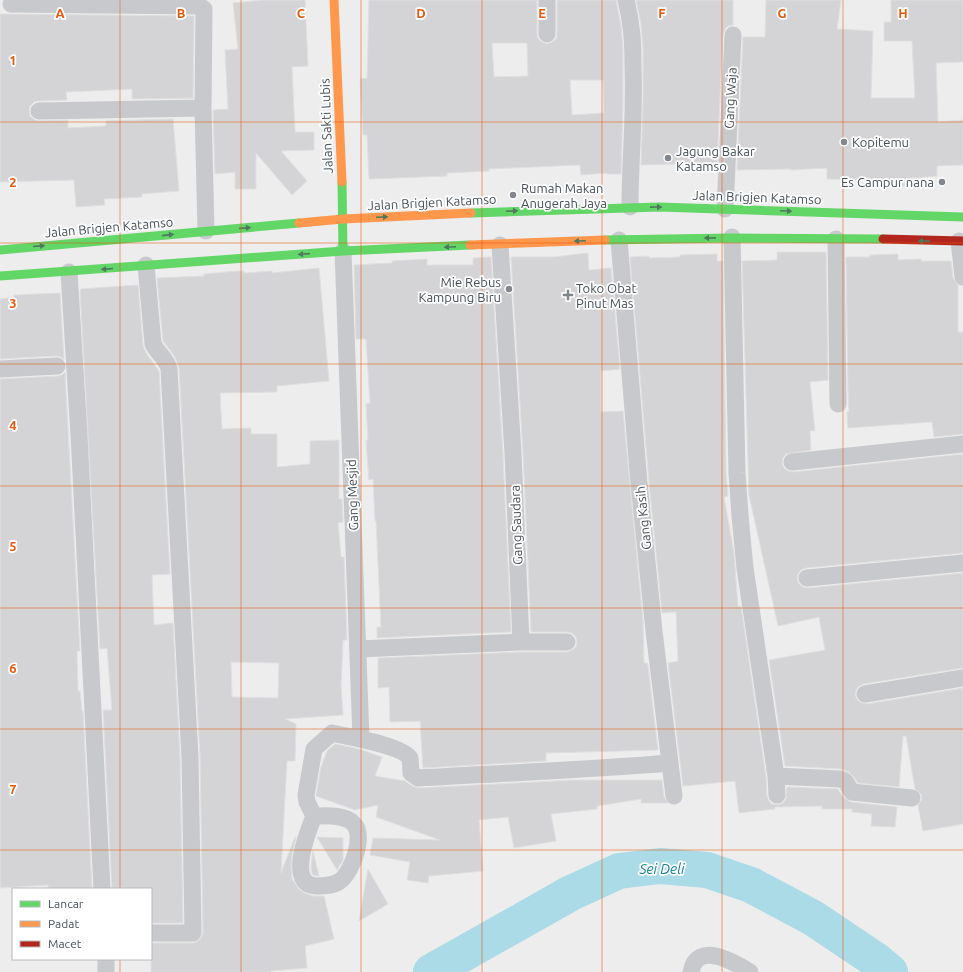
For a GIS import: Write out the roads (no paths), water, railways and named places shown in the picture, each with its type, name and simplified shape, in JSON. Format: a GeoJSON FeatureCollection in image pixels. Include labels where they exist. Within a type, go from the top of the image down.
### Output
{"type":"FeatureCollection","features":[{"type":"Feature","properties":{"kind":"main road","name":"Jalan Sakti Lubis"},"geometry":{"type":"LineString","coordinates":[[334,0],[343,251]]}},
{"type":"Feature","properties":{"kind":"main road","name":"Jalan Brigjen Katamso"},"geometry":{"type":"LineString","coordinates":[[0,250],[343,219],[506,211],[659,206],[963,217]]}},
{"type":"Feature","properties":{"kind":"main road"},"geometry":{"type":"LineString","coordinates":[[0,276],[343,251],[500,244],[732,237],[961,241]]}},
{"type":"Feature","properties":{"kind":"street"},"geometry":{"type":"LineString","coordinates":[[547,0],[547,34]]}},
{"type":"Feature","properties":{"kind":"street"},"geometry":{"type":"LineString","coordinates":[[626,0],[632,28],[634,93],[630,207]]}},
{"type":"Feature","properties":{"kind":"street"},"geometry":{"type":"LineString","coordinates":[[11,4],[200,6],[204,9],[203,108],[206,231]]}},
{"type":"Feature","properties":{"kind":"street","name":"Gang Waja"},"geometry":{"type":"LineString","coordinates":[[725,209],[733,35]]}},
{"type":"Feature","properties":{"kind":"street"},"geometry":{"type":"LineString","coordinates":[[38,111],[203,108]]}},
{"type":"Feature","properties":{"kind":"street"},"geometry":{"type":"LineString","coordinates":[[732,237],[737,473],[740,516],[745,568],[776,776],[777,795]]}},
{"type":"Feature","properties":{"kind":"street"},"geometry":{"type":"LineString","coordinates":[[836,239],[838,404]]}},
{"type":"Feature","properties":{"kind":"street","name":"Gang Kasih"},"geometry":{"type":"LineString","coordinates":[[619,240],[639,483],[654,631],[674,796]]}},
{"type":"Feature","properties":{"kind":"street"},"geometry":{"type":"LineString","coordinates":[[961,241],[963,277]]}},
{"type":"Feature","properties":{"kind":"street","name":"Gang Saudara"},"geometry":{"type":"LineString","coordinates":[[500,244],[513,453],[521,642]]}},
{"type":"Feature","properties":{"kind":"street","name":"Gang Mesjid"},"geometry":{"type":"LineString","coordinates":[[343,251],[361,738]]}},
{"type":"Feature","properties":{"kind":"street"},"geometry":{"type":"LineString","coordinates":[[146,265],[153,344],[159,354],[167,361],[169,369],[190,757],[193,933],[152,933]]}},
{"type":"Feature","properties":{"kind":"street"},"geometry":{"type":"LineString","coordinates":[[69,272],[79,435],[102,888]]}},
{"type":"Feature","properties":{"kind":"street"},"geometry":{"type":"LineString","coordinates":[[0,369],[57,366]]}},
{"type":"Feature","properties":{"kind":"street"},"geometry":{"type":"LineString","coordinates":[[792,462],[963,444]]}},
{"type":"Feature","properties":{"kind":"street"},"geometry":{"type":"LineString","coordinates":[[807,578],[963,563]]}},
{"type":"Feature","properties":{"kind":"street"},"geometry":{"type":"LineString","coordinates":[[358,649],[521,642],[567,642]]}},
{"type":"Feature","properties":{"kind":"street"},"geometry":{"type":"LineString","coordinates":[[864,694],[963,678]]}},
{"type":"Feature","properties":{"kind":"street"},"geometry":{"type":"LineString","coordinates":[[314,816],[307,802],[306,795],[314,749],[332,733],[348,737],[361,738],[406,754],[410,758],[411,773],[418,778],[578,768],[607,768],[670,763]]}},
{"type":"Feature","properties":{"kind":"street"},"geometry":{"type":"LineString","coordinates":[[776,776],[840,779],[844,781],[852,792],[912,798]]}},
{"type":"Feature","properties":{"kind":"street"},"geometry":{"type":"LineString","coordinates":[[692,972],[692,967],[700,957],[708,955],[725,958],[750,972]]}},
{"type":"Feature","properties":{"kind":"street"},"geometry":{"type":"LineString","coordinates":[[106,960],[106,972]]}},
{"type":"Feature","properties":{"kind":"waterway","name":"Sei Deli"},"geometry":{"type":"LineString","coordinates":[[431,972],[571,893],[619,871],[660,866],[707,870],[751,885],[813,918],[877,961],[890,972]]}},
{"type":"Feature","properties":{"kind":"place","name":"Kopitemu"},"geometry":{"type":"Point","coordinates":[844,142]}},
{"type":"Feature","properties":{"kind":"place","name":"Jagung Bakar Katamso"},"geometry":{"type":"Point","coordinates":[668,158]}},
{"type":"Feature","properties":{"kind":"place","name":"Es Campur nana"},"geometry":{"type":"Point","coordinates":[942,182]}},
{"type":"Feature","properties":{"kind":"place","name":"Rumah Makan Anugerah Jaya"},"geometry":{"type":"Point","coordinates":[513,195]}},
{"type":"Feature","properties":{"kind":"place","name":"Mie Rebus Kampung Biru"},"geometry":{"type":"Point","coordinates":[509,289]}},
{"type":"Feature","properties":{"kind":"place","name":"Toko Obat Pinut Mas"},"geometry":{"type":"Point","coordinates":[568,295]}}]}
